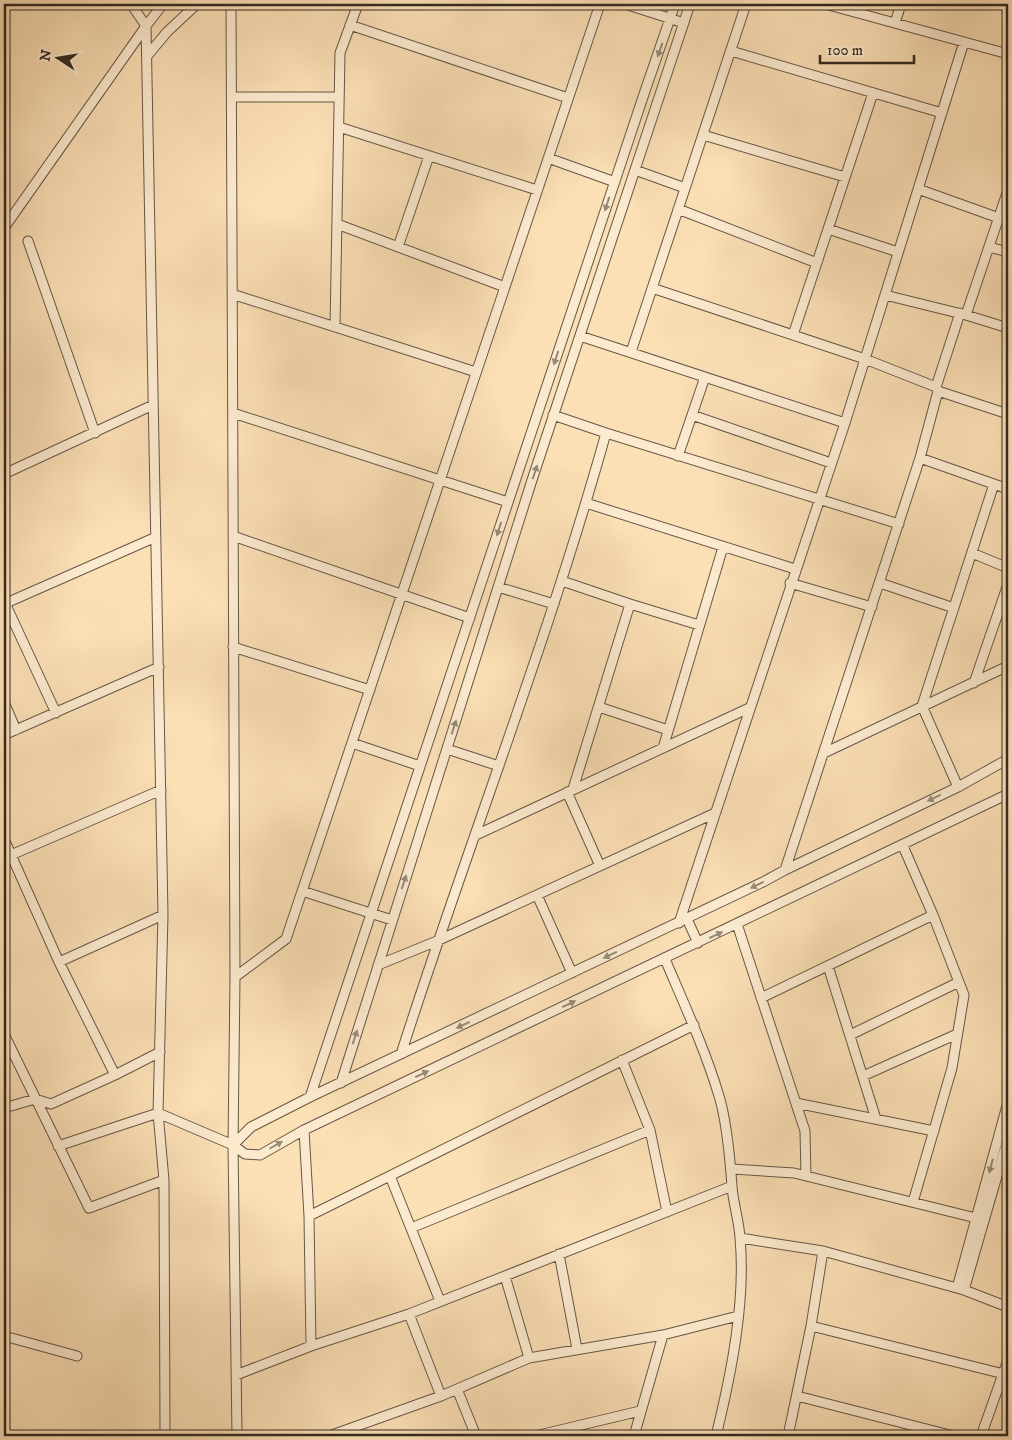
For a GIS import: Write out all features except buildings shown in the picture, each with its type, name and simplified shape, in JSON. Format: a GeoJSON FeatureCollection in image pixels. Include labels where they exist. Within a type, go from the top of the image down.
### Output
{"type":"FeatureCollection","features":[{"type":"Feature","properties":{"kind":"street"},"geometry":{"type":"LineString","coordinates":[[131,4],[146,26],[147,56],[163,915],[158,1113],[164,1180],[165,1429]]}},
{"type":"Feature","properties":{"kind":"street"},"geometry":{"type":"LineString","coordinates":[[4,228],[163,4]]}},
{"type":"Feature","properties":{"kind":"street"},"geometry":{"type":"LineString","coordinates":[[147,56],[167,32],[196,4]]}},
{"type":"Feature","properties":{"kind":"street"},"geometry":{"type":"LineString","coordinates":[[231,4],[235,976],[233,1145],[237,1436]]}},
{"type":"Feature","properties":{"kind":"street"},"geometry":{"type":"LineString","coordinates":[[335,327],[340,53],[358,4]]}},
{"type":"Feature","properties":{"kind":"street"},"geometry":{"type":"LineString","coordinates":[[235,976],[286,939],[600,4]]}},
{"type":"Feature","properties":{"kind":"street"},"geometry":{"type":"LineString","coordinates":[[625,4],[684,23]]}},
{"type":"Feature","properties":{"kind":"street"},"geometry":{"type":"LineString","coordinates":[[310,1098],[614,182],[675,4]]}},
{"type":"Feature","properties":{"kind":"street"},"geometry":{"type":"LineString","coordinates":[[341,1083],[553,415],[690,4]]}},
{"type":"Feature","properties":{"kind":"street"},"geometry":{"type":"LineString","coordinates":[[631,352],[746,4]]}},
{"type":"Feature","properties":{"kind":"street"},"geometry":{"type":"LineString","coordinates":[[825,4],[1008,54]]}},
{"type":"Feature","properties":{"kind":"street"},"geometry":{"type":"LineString","coordinates":[[895,23],[900,4]]}},
{"type":"Feature","properties":{"kind":"street"},"geometry":{"type":"LineString","coordinates":[[350,25],[568,98]]}},
{"type":"Feature","properties":{"kind":"street"},"geometry":{"type":"LineString","coordinates":[[683,921],[749,708],[845,423],[964,42]]}},
{"type":"Feature","properties":{"kind":"street"},"geometry":{"type":"LineString","coordinates":[[730,51],[942,113]]}},
{"type":"Feature","properties":{"kind":"street"},"geometry":{"type":"LineString","coordinates":[[793,335],[873,93]]}},
{"type":"Feature","properties":{"kind":"street"},"geometry":{"type":"LineString","coordinates":[[232,97],[339,97]]}},
{"type":"Feature","properties":{"kind":"street"},"geometry":{"type":"LineString","coordinates":[[339,127],[537,190]]}},
{"type":"Feature","properties":{"kind":"street"},"geometry":{"type":"LineString","coordinates":[[703,135],[845,177]]}},
{"type":"Feature","properties":{"kind":"street"},"geometry":{"type":"LineString","coordinates":[[398,247],[429,156]]}},
{"type":"Feature","properties":{"kind":"street"},"geometry":{"type":"LineString","coordinates":[[548,158],[614,182]]}},
{"type":"Feature","properties":{"kind":"street"},"geometry":{"type":"LineString","coordinates":[[635,170],[685,188]]}},
{"type":"Feature","properties":{"kind":"street"},"geometry":{"type":"LineString","coordinates":[[918,189],[999,218]]}},
{"type":"Feature","properties":{"kind":"street"},"geometry":{"type":"LineString","coordinates":[[785,870],[920,458],[937,389],[1008,190]]}},
{"type":"Feature","properties":{"kind":"street"},"geometry":{"type":"LineString","coordinates":[[678,209],[817,263]]}},
{"type":"Feature","properties":{"kind":"street"},"geometry":{"type":"LineString","coordinates":[[337,224],[505,287]]}},
{"type":"Feature","properties":{"kind":"street"},"geometry":{"type":"LineString","coordinates":[[828,229],[898,252]]}},
{"type":"Feature","properties":{"kind":"street"},"geometry":{"type":"LineString","coordinates":[[28,241],[95,433]]}},
{"type":"Feature","properties":{"kind":"street"},"geometry":{"type":"LineString","coordinates":[[989,247],[1008,252]]}},
{"type":"Feature","properties":{"kind":"street"},"geometry":{"type":"LineString","coordinates":[[652,288],[865,359],[937,389],[1008,414]]}},
{"type":"Feature","properties":{"kind":"street"},"geometry":{"type":"LineString","coordinates":[[232,294],[476,372]]}},
{"type":"Feature","properties":{"kind":"street"},"geometry":{"type":"LineString","coordinates":[[885,295],[963,314],[1008,328]]}},
{"type":"Feature","properties":{"kind":"street"},"geometry":{"type":"LineString","coordinates":[[580,336],[845,423]]}},
{"type":"Feature","properties":{"kind":"street"},"geometry":{"type":"LineString","coordinates":[[678,456],[705,377]]}},
{"type":"Feature","properties":{"kind":"street"},"geometry":{"type":"LineString","coordinates":[[4,474],[153,405]]}},
{"type":"Feature","properties":{"kind":"street"},"geometry":{"type":"LineString","coordinates":[[233,413],[508,502]]}},
{"type":"Feature","properties":{"kind":"street"},"geometry":{"type":"LineString","coordinates":[[553,415],[606,434],[899,524]]}},
{"type":"Feature","properties":{"kind":"street"},"geometry":{"type":"LineString","coordinates":[[692,415],[831,463]]}},
{"type":"Feature","properties":{"kind":"street"},"geometry":{"type":"LineString","coordinates":[[401,1054],[437,941],[476,835],[562,581],[606,434]]}},
{"type":"Feature","properties":{"kind":"street"},"geometry":{"type":"LineString","coordinates":[[920,458],[1008,489]]}},
{"type":"Feature","properties":{"kind":"street"},"geometry":{"type":"LineString","coordinates":[[958,787],[922,706],[994,484]]}},
{"type":"Feature","properties":{"kind":"street"},"geometry":{"type":"LineString","coordinates":[[586,503],[795,569]]}},
{"type":"Feature","properties":{"kind":"street"},"geometry":{"type":"LineString","coordinates":[[233,536],[470,618]]}},
{"type":"Feature","properties":{"kind":"street"},"geometry":{"type":"LineString","coordinates":[[56,713],[4,604],[156,537]]}},
{"type":"Feature","properties":{"kind":"street"},"geometry":{"type":"LineString","coordinates":[[662,748],[723,547]]}},
{"type":"Feature","properties":{"kind":"street"},"geometry":{"type":"LineString","coordinates":[[972,554],[1008,568]]}},
{"type":"Feature","properties":{"kind":"street"},"geometry":{"type":"LineString","coordinates":[[562,581],[699,625]]}},
{"type":"Feature","properties":{"kind":"street"},"geometry":{"type":"LineString","coordinates":[[790,583],[872,606]]}},
{"type":"Feature","properties":{"kind":"street"},"geometry":{"type":"LineString","coordinates":[[880,583],[954,608]]}},
{"type":"Feature","properties":{"kind":"street"},"geometry":{"type":"LineString","coordinates":[[974,683],[1008,584]]}},
{"type":"Feature","properties":{"kind":"street"},"geometry":{"type":"LineString","coordinates":[[498,587],[554,604]]}},
{"type":"Feature","properties":{"kind":"street"},"geometry":{"type":"LineString","coordinates":[[600,866],[570,791],[630,604]]}},
{"type":"Feature","properties":{"kind":"street"},"geometry":{"type":"LineString","coordinates":[[233,647],[370,690]]}},
{"type":"Feature","properties":{"kind":"street"},"geometry":{"type":"LineString","coordinates":[[824,753],[1008,666]]}},
{"type":"Feature","properties":{"kind":"street"},"geometry":{"type":"LineString","coordinates":[[4,735],[158,667]]}},
{"type":"Feature","properties":{"kind":"street"},"geometry":{"type":"LineString","coordinates":[[4,702],[16,730]]}},
{"type":"Feature","properties":{"kind":"street"},"geometry":{"type":"LineString","coordinates":[[598,707],[668,730]]}},
{"type":"Feature","properties":{"kind":"street"},"geometry":{"type":"LineString","coordinates":[[476,835],[749,708]]}},
{"type":"Feature","properties":{"kind":"street"},"geometry":{"type":"LineString","coordinates":[[352,743],[420,766]]}},
{"type":"Feature","properties":{"kind":"street"},"geometry":{"type":"LineString","coordinates":[[447,748],[499,766]]}},
{"type":"Feature","properties":{"kind":"street"},"geometry":{"type":"LineString","coordinates":[[233,1145],[251,1127],[683,921],[958,787],[1008,759]]}},
{"type":"Feature","properties":{"kind":"street"},"geometry":{"type":"LineString","coordinates":[[11,855],[161,790]]}},
{"type":"Feature","properties":{"kind":"street"},"geometry":{"type":"LineString","coordinates":[[58,1146],[158,1113],[233,1145],[245,1154],[260,1155],[304,1130],[904,846],[1008,794]]}},
{"type":"Feature","properties":{"kind":"street"},"geometry":{"type":"LineString","coordinates":[[378,965],[437,941],[715,813]]}},
{"type":"Feature","properties":{"kind":"street"},"geometry":{"type":"LineString","coordinates":[[4,839],[59,962],[115,1075]]}},
{"type":"Feature","properties":{"kind":"street"},"geometry":{"type":"LineString","coordinates":[[904,846],[964,995],[952,1068],[913,1202]]}},
{"type":"Feature","properties":{"kind":"street"},"geometry":{"type":"LineString","coordinates":[[302,890],[392,920]]}},
{"type":"Feature","properties":{"kind":"street"},"geometry":{"type":"LineString","coordinates":[[537,895],[572,973]]}},
{"type":"Feature","properties":{"kind":"street"},"geometry":{"type":"LineString","coordinates":[[59,962],[163,915]]}},
{"type":"Feature","properties":{"kind":"street"},"geometry":{"type":"LineString","coordinates":[[761,998],[933,915]]}},
{"type":"Feature","properties":{"kind":"street"},"geometry":{"type":"LineString","coordinates":[[683,921],[698,943]]}},
{"type":"Feature","properties":{"kind":"street"},"geometry":{"type":"LineString","coordinates":[[737,924],[805,1131],[806,1176]]}},
{"type":"Feature","properties":{"kind":"street"},"geometry":{"type":"LineString","coordinates":[[664,959],[694,1025],[720,1098],[732,1169],[732,1186],[740,1238],[741,1268],[738,1316],[727,1390],[716,1436]]}},
{"type":"Feature","properties":{"kind":"street"},"geometry":{"type":"LineString","coordinates":[[828,966],[876,1119]]}},
{"type":"Feature","properties":{"kind":"street"},"geometry":{"type":"LineString","coordinates":[[850,1035],[959,982]]}},
{"type":"Feature","properties":{"kind":"street"},"geometry":{"type":"LineString","coordinates":[[308,1216],[694,1025]]}},
{"type":"Feature","properties":{"kind":"street"},"geometry":{"type":"LineString","coordinates":[[4,1034],[89,1208],[164,1180]]}},
{"type":"Feature","properties":{"kind":"street"},"geometry":{"type":"LineString","coordinates":[[862,1076],[957,1034]]}},
{"type":"Feature","properties":{"kind":"street"},"geometry":{"type":"LineString","coordinates":[[4,1108],[36,1099],[51,1104],[160,1052]]}},
{"type":"Feature","properties":{"kind":"street"},"geometry":{"type":"LineString","coordinates":[[622,1060],[650,1130],[667,1212]]}},
{"type":"Feature","properties":{"kind":"street"},"geometry":{"type":"LineString","coordinates":[[960,1289],[976,1218],[1006,1118],[1008,1102]]}},
{"type":"Feature","properties":{"kind":"street"},"geometry":{"type":"LineString","coordinates":[[796,1103],[934,1131]]}},
{"type":"Feature","properties":{"kind":"street"},"geometry":{"type":"LineString","coordinates":[[304,1130],[312,1346]]}},
{"type":"Feature","properties":{"kind":"street"},"geometry":{"type":"LineString","coordinates":[[411,1228],[650,1130]]}},
{"type":"Feature","properties":{"kind":"street"},"geometry":{"type":"LineString","coordinates":[[960,1289],[1008,1138]]}},
{"type":"Feature","properties":{"kind":"street"},"geometry":{"type":"LineString","coordinates":[[732,1169],[794,1173],[976,1218]]}},
{"type":"Feature","properties":{"kind":"street"},"geometry":{"type":"LineString","coordinates":[[390,1176],[440,1301]]}},
{"type":"Feature","properties":{"kind":"street"},"geometry":{"type":"LineString","coordinates":[[236,1375],[312,1346],[409,1314],[732,1186]]}},
{"type":"Feature","properties":{"kind":"street"},"geometry":{"type":"LineString","coordinates":[[740,1238],[823,1251],[960,1289],[1008,1307]]}},
{"type":"Feature","properties":{"kind":"street"},"geometry":{"type":"LineString","coordinates":[[788,1436],[811,1326],[823,1251]]}},
{"type":"Feature","properties":{"kind":"street"},"geometry":{"type":"LineString","coordinates":[[559,1254],[577,1349]]}},
{"type":"Feature","properties":{"kind":"street"},"geometry":{"type":"LineString","coordinates":[[505,1276],[529,1358]]}},
{"type":"Feature","properties":{"kind":"street"},"geometry":{"type":"LineString","coordinates":[[409,1314],[441,1396]]}},
{"type":"Feature","properties":{"kind":"street"},"geometry":{"type":"LineString","coordinates":[[329,1436],[441,1396],[529,1358],[663,1335],[738,1316]]}},
{"type":"Feature","properties":{"kind":"street"},"geometry":{"type":"LineString","coordinates":[[811,1326],[1004,1374]]}},
{"type":"Feature","properties":{"kind":"street"},"geometry":{"type":"LineString","coordinates":[[634,1436],[663,1335]]}},
{"type":"Feature","properties":{"kind":"street"},"geometry":{"type":"LineString","coordinates":[[4,1336],[77,1356]]}},
{"type":"Feature","properties":{"kind":"street"},"geometry":{"type":"LineString","coordinates":[[981,1436],[1008,1360]]}},
{"type":"Feature","properties":{"kind":"street"},"geometry":{"type":"LineString","coordinates":[[457,1389],[476,1436]]}},
{"type":"Feature","properties":{"kind":"street"},"geometry":{"type":"LineString","coordinates":[[796,1396],[954,1436]]}},
{"type":"Feature","properties":{"kind":"street"},"geometry":{"type":"LineString","coordinates":[[535,1436],[562,1433],[640,1411]]}}]}
